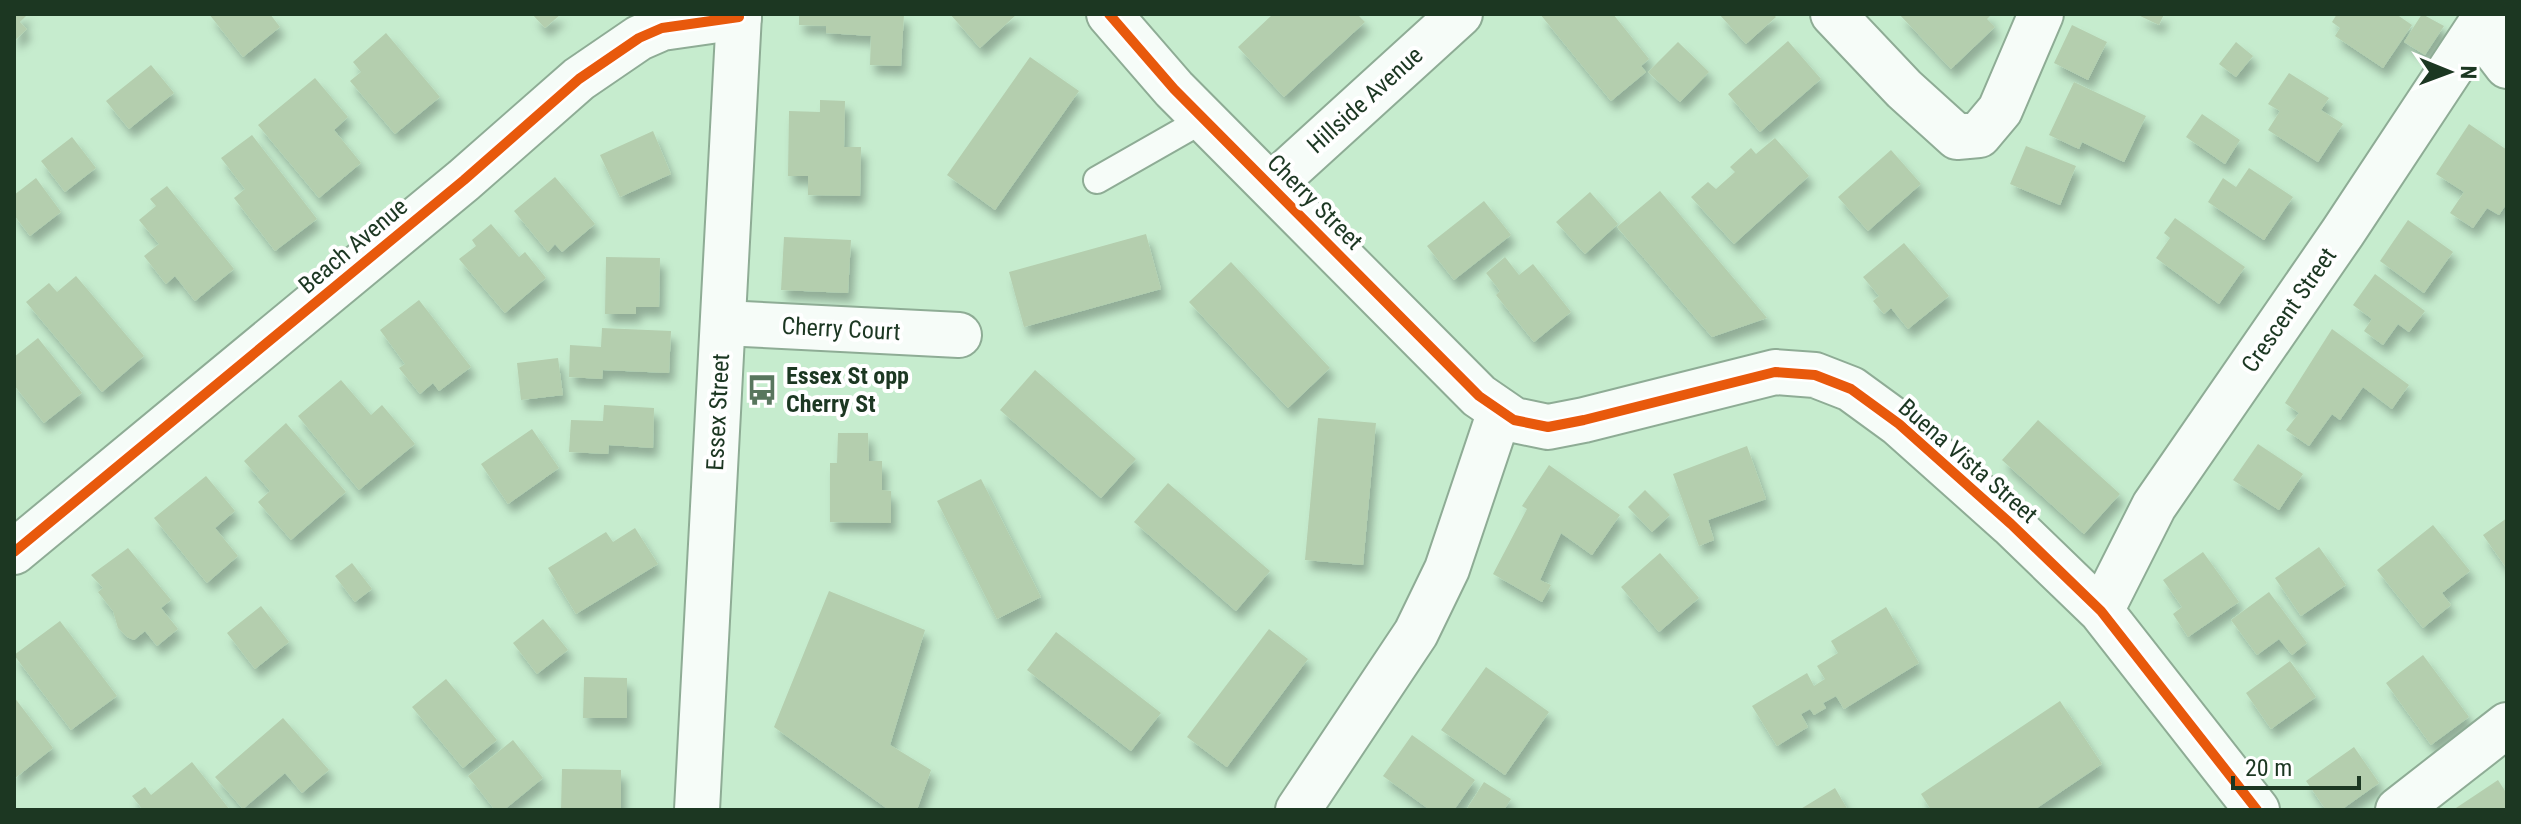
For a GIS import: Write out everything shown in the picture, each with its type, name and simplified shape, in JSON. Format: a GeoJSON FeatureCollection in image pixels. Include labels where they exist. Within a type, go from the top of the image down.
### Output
{"type":"FeatureCollection","features":[{"type":"Feature","properties":{"kind":"street","name":"Cherry Street"},"geometry":{"type":"LineString","coordinates":[[1109,14],[1174,89],[1479,396],[1500,411]]}},
{"type":"Feature","properties":{"kind":"street","name":"Hillside Avenue"},"geometry":{"type":"LineString","coordinates":[[1271,186],[1460,14]]}},
{"type":"Feature","properties":{"kind":"street"},"geometry":{"type":"LineString","coordinates":[[1833,14],[1913,98],[1957,137],[1979,135],[2000,110],[2041,14]]}},
{"type":"Feature","properties":{"kind":"street","name":"Essex Street"},"geometry":{"type":"LineString","coordinates":[[697,810],[739,16]]}},
{"type":"Feature","properties":{"kind":"street","name":"Beach Avenue"},"geometry":{"type":"LineString","coordinates":[[14,552],[452,190],[579,79],[639,38],[662,28],[739,16]]}},
{"type":"Feature","properties":{"kind":"street"},"geometry":{"type":"LineString","coordinates":[[2483,21],[2507,66]]}},
{"type":"Feature","properties":{"kind":"street","name":"Crescent Street"},"geometry":{"type":"LineString","coordinates":[[2101,611],[2154,506],[2343,232],[2483,21]]}},
{"type":"Feature","properties":{"kind":"street","name":"Cherry Court"},"geometry":{"type":"LineString","coordinates":[[723,323],[959,335]]}},
{"type":"Feature","properties":{"kind":"street","name":"Buena Vista Street"},"geometry":{"type":"LineString","coordinates":[[1500,411],[1514,420],[1548,427],[1775,372],[1815,375],[1851,389],[1899,424],[2011,524],[2101,611],[2257,810]]}},
{"type":"Feature","properties":{"kind":"street"},"geometry":{"type":"LineString","coordinates":[[1298,810],[1416,633],[1447,569],[1500,411]]}},
{"type":"Feature","properties":{"kind":"street"},"geometry":{"type":"LineString","coordinates":[[2398,810],[2507,725]]}},
{"type":"Feature","properties":{"kind":"lane"},"geometry":{"type":"LineString","coordinates":[[1097,180],[1204,119]]}},
{"type":"Feature","properties":{"kind":"building"},"geometry":{"type":"Polygon","coordinates":[[[14,14],[28,14],[20,22],[27,29],[14,41],[14,14]]]}},
{"type":"Feature","properties":{"kind":"building"},"geometry":{"type":"Polygon","coordinates":[[[209,14],[270,14],[280,27],[243,57],[209,14]]]}},
{"type":"Feature","properties":{"kind":"building"},"geometry":{"type":"Polygon","coordinates":[[[532,14],[561,14],[545,28],[532,14]]]}},
{"type":"Feature","properties":{"kind":"building"},"geometry":{"type":"Polygon","coordinates":[[[799,14],[904,14],[901,66],[870,65],[871,36],[826,33],[826,26],[799,25],[799,14]]]}},
{"type":"Feature","properties":{"kind":"building"},"geometry":{"type":"Polygon","coordinates":[[[950,14],[1017,14],[980,48],[950,14]]]}},
{"type":"Feature","properties":{"kind":"building"},"geometry":{"type":"Polygon","coordinates":[[[1273,14],[1357,14],[1365,22],[1284,97],[1238,47],[1273,14]]]}},
{"type":"Feature","properties":{"kind":"building"},"geometry":{"type":"Polygon","coordinates":[[[1540,14],[1613,14],[1649,59],[1641,66],[1646,72],[1611,101],[1540,14]]]}},
{"type":"Feature","properties":{"kind":"building"},"geometry":{"type":"Polygon","coordinates":[[[1719,14],[1773,14],[1776,17],[1746,44],[1719,14]]]}},
{"type":"Feature","properties":{"kind":"building"},"geometry":{"type":"Polygon","coordinates":[[[1899,14],[1992,14],[1987,19],[1995,27],[1951,69],[1899,14]]]}},
{"type":"Feature","properties":{"kind":"building"},"geometry":{"type":"Polygon","coordinates":[[[2136,14],[2164,14],[2159,25],[2136,14]]]}},
{"type":"Feature","properties":{"kind":"building"},"geometry":{"type":"Polygon","coordinates":[[[2337,14],[2396,14],[2412,25],[2383,68],[2335,36],[2340,28],[2332,22],[2337,14]]]}},
{"type":"Feature","properties":{"kind":"building"},"geometry":{"type":"Polygon","coordinates":[[[2422,14],[2444,26],[2425,55],[2404,42],[2422,14]]]}},
{"type":"Feature","properties":{"kind":"building"},"geometry":{"type":"Polygon","coordinates":[[[2072,25],[2107,42],[2088,80],[2054,63],[2072,25]]]}},
{"type":"Feature","properties":{"kind":"building"},"geometry":{"type":"Polygon","coordinates":[[[386,33],[440,97],[395,134],[350,81],[361,72],[353,62],[386,33]]]}},
{"type":"Feature","properties":{"kind":"building"},"geometry":{"type":"Polygon","coordinates":[[[1788,41],[1821,79],[1760,132],[1728,94],[1788,41]]]}},
{"type":"Feature","properties":{"kind":"building"},"geometry":{"type":"Polygon","coordinates":[[[1678,42],[1709,72],[1680,102],[1648,72],[1678,42]]]}},
{"type":"Feature","properties":{"kind":"building"},"geometry":{"type":"Polygon","coordinates":[[[2236,42],[2253,56],[2236,77],[2219,64],[2236,42]]]}},
{"type":"Feature","properties":{"kind":"building"},"geometry":{"type":"Polygon","coordinates":[[[1030,57],[1079,91],[995,210],[947,175],[1030,57]]]}},
{"type":"Feature","properties":{"kind":"building"},"geometry":{"type":"Polygon","coordinates":[[[151,65],[174,93],[129,129],[106,101],[151,65]]]}},
{"type":"Feature","properties":{"kind":"building"},"geometry":{"type":"Polygon","coordinates":[[[2289,73],[2329,98],[2321,110],[2343,124],[2318,162],[2268,130],[2280,111],[2268,104],[2289,73]]]}},
{"type":"Feature","properties":{"kind":"building"},"geometry":{"type":"Polygon","coordinates":[[[315,78],[348,117],[334,130],[361,163],[319,198],[258,125],[315,78]]]}},
{"type":"Feature","properties":{"kind":"building"},"geometry":{"type":"Polygon","coordinates":[[[2074,82],[2146,116],[2124,162],[2082,142],[2079,149],[2049,135],[2074,82]]]}},
{"type":"Feature","properties":{"kind":"building"},"geometry":{"type":"Polygon","coordinates":[[[820,100],[845,101],[844,147],[861,147],[860,196],[808,195],[808,176],[788,176],[789,111],[820,112],[820,100]]]}},
{"type":"Feature","properties":{"kind":"building"},"geometry":{"type":"Polygon","coordinates":[[[2202,114],[2240,140],[2225,164],[2186,137],[2202,114]]]}},
{"type":"Feature","properties":{"kind":"building"},"geometry":{"type":"Polygon","coordinates":[[[2469,124],[2507,150],[2507,203],[2499,215],[2487,208],[2473,228],[2450,213],[2464,192],[2436,174],[2469,124]]]}},
{"type":"Feature","properties":{"kind":"building"},"geometry":{"type":"Polygon","coordinates":[[[653,131],[671,174],[620,197],[600,155],[653,131]]]}},
{"type":"Feature","properties":{"kind":"building"},"geometry":{"type":"Polygon","coordinates":[[[252,135],[317,219],[275,251],[234,198],[245,189],[221,158],[252,135]]]}},
{"type":"Feature","properties":{"kind":"building"},"geometry":{"type":"Polygon","coordinates":[[[72,137],[96,168],[65,192],[41,161],[72,137]]]}},
{"type":"Feature","properties":{"kind":"building"},"geometry":{"type":"Polygon","coordinates":[[[1775,138],[1809,176],[1734,244],[1691,197],[1708,182],[1716,189],[1735,172],[1730,167],[1751,148],[1756,154],[1775,138]]]}},
{"type":"Feature","properties":{"kind":"building"},"geometry":{"type":"Polygon","coordinates":[[[2026,146],[2076,166],[2060,205],[2010,184],[2026,146]]]}},
{"type":"Feature","properties":{"kind":"building"},"geometry":{"type":"Polygon","coordinates":[[[1891,150],[1921,184],[1868,231],[1838,197],[1891,150]]]}},
{"type":"Feature","properties":{"kind":"building"},"geometry":{"type":"Polygon","coordinates":[[[2249,168],[2293,197],[2264,240],[2208,202],[2223,178],[2236,187],[2249,168]]]}},
{"type":"Feature","properties":{"kind":"building"},"geometry":{"type":"Polygon","coordinates":[[[555,177],[595,224],[562,252],[555,244],[548,252],[514,211],[555,177]]]}},
{"type":"Feature","properties":{"kind":"building"},"geometry":{"type":"Polygon","coordinates":[[[36,178],[61,212],[30,236],[14,215],[14,195],[36,178]]]}},
{"type":"Feature","properties":{"kind":"building"},"geometry":{"type":"Polygon","coordinates":[[[167,186],[234,269],[195,301],[175,276],[166,284],[144,256],[159,244],[139,220],[156,206],[150,199],[167,186]]]}},
{"type":"Feature","properties":{"kind":"building"},"geometry":{"type":"Polygon","coordinates":[[[1660,191],[1767,318],[1712,337],[1617,227],[1660,191]]]}},
{"type":"Feature","properties":{"kind":"building"},"geometry":{"type":"Polygon","coordinates":[[[1590,192],[1618,224],[1585,254],[1556,222],[1590,192]]]}},
{"type":"Feature","properties":{"kind":"building"},"geometry":{"type":"Polygon","coordinates":[[[1484,201],[1511,235],[1454,280],[1427,246],[1484,201]]]}},
{"type":"Feature","properties":{"kind":"building"},"geometry":{"type":"Polygon","coordinates":[[[2175,218],[2245,267],[2219,304],[2156,258],[2170,238],[2164,233],[2175,218]]]}},
{"type":"Feature","properties":{"kind":"building"},"geometry":{"type":"Polygon","coordinates":[[[2408,220],[2453,252],[2424,293],[2380,261],[2408,220]]]}},
{"type":"Feature","properties":{"kind":"building"},"geometry":{"type":"Polygon","coordinates":[[[491,224],[519,257],[525,252],[546,278],[505,313],[459,259],[476,246],[472,240],[491,224]]]}},
{"type":"Feature","properties":{"kind":"building"},"geometry":{"type":"Polygon","coordinates":[[[1146,234],[1161,289],[1024,327],[1009,272],[1146,234]]]}},
{"type":"Feature","properties":{"kind":"building"},"geometry":{"type":"Polygon","coordinates":[[[784,237],[851,240],[848,293],[781,290],[784,237]]]}},
{"type":"Feature","properties":{"kind":"building"},"geometry":{"type":"Polygon","coordinates":[[[1904,243],[1949,296],[1908,329],[1891,308],[1884,314],[1873,301],[1879,296],[1863,277],[1904,243]]]}},
{"type":"Feature","properties":{"kind":"building"},"geometry":{"type":"Polygon","coordinates":[[[606,257],[660,258],[659,307],[636,307],[636,314],[605,314],[606,257]]]}},
{"type":"Feature","properties":{"kind":"building"},"geometry":{"type":"Polygon","coordinates":[[[1505,257],[1519,275],[1533,264],[1571,312],[1534,342],[1496,295],[1500,291],[1486,273],[1505,257]]]}},
{"type":"Feature","properties":{"kind":"building"},"geometry":{"type":"Polygon","coordinates":[[[1231,262],[1330,368],[1288,408],[1189,302],[1231,262]]]}},
{"type":"Feature","properties":{"kind":"building"},"geometry":{"type":"Polygon","coordinates":[[[2375,274],[2425,311],[2409,332],[2398,324],[2383,345],[2364,331],[2372,319],[2353,305],[2375,274]]]}},
{"type":"Feature","properties":{"kind":"building"},"geometry":{"type":"Polygon","coordinates":[[[76,276],[144,356],[102,392],[26,302],[49,283],[57,292],[76,276]]]}},
{"type":"Feature","properties":{"kind":"building"},"geometry":{"type":"Polygon","coordinates":[[[419,300],[471,367],[439,391],[433,383],[420,394],[399,368],[405,364],[380,330],[419,300]]]}},
{"type":"Feature","properties":{"kind":"building"},"geometry":{"type":"Polygon","coordinates":[[[602,328],[671,331],[669,373],[603,370],[602,379],[569,377],[570,345],[601,347],[602,328]]]}},
{"type":"Feature","properties":{"kind":"building"},"geometry":{"type":"Polygon","coordinates":[[[2332,329],[2409,385],[2392,409],[2363,387],[2340,420],[2332,414],[2309,446],[2286,430],[2299,413],[2285,403],[2332,329]]]}},
{"type":"Feature","properties":{"kind":"building"},"geometry":{"type":"Polygon","coordinates":[[[38,338],[82,393],[44,423],[14,385],[14,357],[38,338]]]}},
{"type":"Feature","properties":{"kind":"building"},"geometry":{"type":"Polygon","coordinates":[[[558,358],[563,395],[521,400],[517,363],[558,358]]]}},
{"type":"Feature","properties":{"kind":"building"},"geometry":{"type":"Polygon","coordinates":[[[1035,370],[1136,459],[1101,498],[1000,410],[1035,370]]]}},
{"type":"Feature","properties":{"kind":"building"},"geometry":{"type":"Polygon","coordinates":[[[341,380],[371,415],[382,405],[415,444],[359,490],[298,416],[341,380]]]}},
{"type":"Feature","properties":{"kind":"building"},"geometry":{"type":"Polygon","coordinates":[[[604,405],[654,408],[653,448],[609,445],[608,454],[569,452],[571,420],[603,421],[604,405]]]}},
{"type":"Feature","properties":{"kind":"building"},"geometry":{"type":"Polygon","coordinates":[[[1318,418],[1376,423],[1363,565],[1305,560],[1318,418]]]}},
{"type":"Feature","properties":{"kind":"building"},"geometry":{"type":"Polygon","coordinates":[[[2038,420],[2120,494],[2084,534],[2002,460],[2038,420]]]}},
{"type":"Feature","properties":{"kind":"building"},"geometry":{"type":"Polygon","coordinates":[[[286,423],[346,492],[291,540],[258,502],[270,491],[244,461],[286,423]]]}},
{"type":"Feature","properties":{"kind":"building"},"geometry":{"type":"Polygon","coordinates":[[[532,429],[559,468],[508,504],[481,464],[532,429]]]}},
{"type":"Feature","properties":{"kind":"building"},"geometry":{"type":"Polygon","coordinates":[[[838,433],[868,433],[869,461],[882,461],[882,490],[891,491],[891,523],[830,522],[830,463],[837,463],[838,433]]]}},
{"type":"Feature","properties":{"kind":"building"},"geometry":{"type":"Polygon","coordinates":[[[2258,444],[2303,474],[2279,510],[2233,480],[2258,444]]]}},
{"type":"Feature","properties":{"kind":"building"},"geometry":{"type":"Polygon","coordinates":[[[1747,446],[1766,499],[1708,520],[1714,540],[1699,546],[1673,474],[1747,446]]]}},
{"type":"Feature","properties":{"kind":"building"},"geometry":{"type":"Polygon","coordinates":[[[1549,465],[1620,515],[1592,555],[1561,533],[1540,580],[1551,585],[1542,602],[1493,574],[1527,509],[1522,506],[1549,465]]]}},
{"type":"Feature","properties":{"kind":"building"},"geometry":{"type":"Polygon","coordinates":[[[206,476],[235,511],[215,528],[238,556],[207,583],[154,518],[206,476]]]}},
{"type":"Feature","properties":{"kind":"building"},"geometry":{"type":"Polygon","coordinates":[[[981,479],[1041,597],[997,619],[937,501],[981,479]]]}},
{"type":"Feature","properties":{"kind":"building"},"geometry":{"type":"Polygon","coordinates":[[[1168,483],[1270,571],[1236,611],[1134,522],[1168,483]]]}},
{"type":"Feature","properties":{"kind":"building"},"geometry":{"type":"Polygon","coordinates":[[[1645,490],[1670,515],[1652,532],[1628,507],[1645,490]]]}},
{"type":"Feature","properties":{"kind":"building"},"geometry":{"type":"Polygon","coordinates":[[[2507,518],[2507,569],[2483,535],[2507,518]]]}},
{"type":"Feature","properties":{"kind":"building"},"geometry":{"type":"Polygon","coordinates":[[[2433,525],[2470,571],[2442,593],[2451,605],[2423,628],[2377,570],[2433,525]]]}},
{"type":"Feature","properties":{"kind":"building"},"geometry":{"type":"Polygon","coordinates":[[[635,528],[658,564],[576,614],[548,568],[606,532],[613,542],[635,528]]]}},
{"type":"Feature","properties":{"kind":"building"},"geometry":{"type":"Polygon","coordinates":[[[2319,547],[2346,585],[2301,616],[2275,578],[2319,547]]]}},
{"type":"Feature","properties":{"kind":"building"},"geometry":{"type":"Polygon","coordinates":[[[128,548],[171,600],[161,608],[178,629],[157,646],[145,631],[134,640],[118,628],[113,611],[98,592],[103,588],[91,575],[128,548]]]}},
{"type":"Feature","properties":{"kind":"building"},"geometry":{"type":"Polygon","coordinates":[[[2203,552],[2239,602],[2188,637],[2173,614],[2182,607],[2163,580],[2203,552]]]}},
{"type":"Feature","properties":{"kind":"building"},"geometry":{"type":"Polygon","coordinates":[[[1660,553],[1699,598],[1659,632],[1621,587],[1660,553]]]}},
{"type":"Feature","properties":{"kind":"building"},"geometry":{"type":"Polygon","coordinates":[[[352,563],[372,589],[355,602],[335,576],[352,563]]]}},
{"type":"Feature","properties":{"kind":"building"},"geometry":{"type":"Polygon","coordinates":[[[829,591],[925,630],[890,745],[931,770],[917,810],[889,810],[774,727],[829,591]]]}},
{"type":"Feature","properties":{"kind":"building"},"geometry":{"type":"Polygon","coordinates":[[[2269,592],[2307,643],[2292,655],[2279,639],[2257,655],[2231,620],[2269,592]]]}},
{"type":"Feature","properties":{"kind":"building"},"geometry":{"type":"Polygon","coordinates":[[[261,606],[289,642],[255,669],[227,633],[261,606]]]}},
{"type":"Feature","properties":{"kind":"building"},"geometry":{"type":"Polygon","coordinates":[[[1886,607],[1919,663],[1844,709],[1836,696],[1823,703],[1826,708],[1814,715],[1810,709],[1801,714],[1808,727],[1777,746],[1752,706],[1807,673],[1814,686],[1825,679],[1817,666],[1838,653],[1831,641],[1886,607]]]}},
{"type":"Feature","properties":{"kind":"building"},"geometry":{"type":"Polygon","coordinates":[[[543,619],[568,650],[537,674],[513,643],[543,619]]]}},
{"type":"Feature","properties":{"kind":"building"},"geometry":{"type":"Polygon","coordinates":[[[60,621],[117,696],[71,730],[14,655],[60,621]]]}},
{"type":"Feature","properties":{"kind":"building"},"geometry":{"type":"Polygon","coordinates":[[[1269,629],[1308,659],[1227,767],[1187,737],[1269,629]]]}},
{"type":"Feature","properties":{"kind":"building"},"geometry":{"type":"Polygon","coordinates":[[[1056,632],[1161,713],[1131,751],[1027,670],[1056,632]]]}},
{"type":"Feature","properties":{"kind":"building"},"geometry":{"type":"Polygon","coordinates":[[[2423,655],[2469,717],[2431,745],[2386,683],[2423,655]]]}},
{"type":"Feature","properties":{"kind":"building"},"geometry":{"type":"Polygon","coordinates":[[[2290,661],[2316,697],[2271,729],[2246,693],[2290,661]]]}},
{"type":"Feature","properties":{"kind":"building"},"geometry":{"type":"Polygon","coordinates":[[[1486,667],[1549,712],[1505,775],[1441,730],[1486,667]]]}},
{"type":"Feature","properties":{"kind":"building"},"geometry":{"type":"Polygon","coordinates":[[[584,677],[627,678],[627,718],[583,718],[584,677]]]}},
{"type":"Feature","properties":{"kind":"building"},"geometry":{"type":"Polygon","coordinates":[[[446,679],[497,740],[463,768],[412,707],[446,679]]]}},
{"type":"Feature","properties":{"kind":"building"},"geometry":{"type":"Polygon","coordinates":[[[14,697],[53,748],[14,779],[14,697]]]}},
{"type":"Feature","properties":{"kind":"building"},"geometry":{"type":"Polygon","coordinates":[[[2060,701],[2102,764],[2034,810],[1931,810],[1921,794],[2060,701]]]}},
{"type":"Feature","properties":{"kind":"building"},"geometry":{"type":"Polygon","coordinates":[[[283,718],[329,770],[302,793],[285,773],[243,809],[215,777],[283,718]]]}},
{"type":"Feature","properties":{"kind":"building"},"geometry":{"type":"Polygon","coordinates":[[[1412,735],[1475,780],[1454,810],[1430,810],[1383,776],[1412,735]]]}},
{"type":"Feature","properties":{"kind":"building"},"geometry":{"type":"Polygon","coordinates":[[[513,740],[543,778],[504,810],[495,810],[468,776],[513,740]]]}},
{"type":"Feature","properties":{"kind":"building"},"geometry":{"type":"Polygon","coordinates":[[[2354,747],[2379,783],[2341,810],[2326,810],[2306,781],[2354,747]]]}},
{"type":"Feature","properties":{"kind":"building"},"geometry":{"type":"Polygon","coordinates":[[[192,762],[230,810],[143,810],[132,796],[145,787],[151,795],[192,762]]]}},
{"type":"Feature","properties":{"kind":"building"},"geometry":{"type":"Polygon","coordinates":[[[562,769],[621,770],[621,810],[561,810],[562,769]]]}},
{"type":"Feature","properties":{"kind":"building"},"geometry":{"type":"Polygon","coordinates":[[[2498,780],[2507,794],[2507,810],[2453,810],[2498,780]]]}},
{"type":"Feature","properties":{"kind":"building"},"geometry":{"type":"Polygon","coordinates":[[[1484,782],[1511,799],[1504,810],[1466,810],[1484,782]]]}},
{"type":"Feature","properties":{"kind":"building"},"geometry":{"type":"Polygon","coordinates":[[[1835,788],[1848,810],[1799,810],[1835,788]]]}},
{"type":"Feature","properties":{"kind":"cycle path"},"geometry":{"type":"LineString","coordinates":[[1109,14],[1174,89],[1479,396],[1514,420],[1548,427],[1775,372],[1815,375],[1851,389],[1899,424],[2011,524],[2101,611],[2257,810]]}},
{"type":"Feature","properties":{"kind":"cycle path"},"geometry":{"type":"LineString","coordinates":[[14,552],[464,180],[579,79],[639,38],[662,28],[739,17]]}},
{"type":"Feature","properties":{"kind":"place","name":"Essex St opp Cherry St"},"geometry":{"type":"Point","coordinates":[762,390]}}]}
